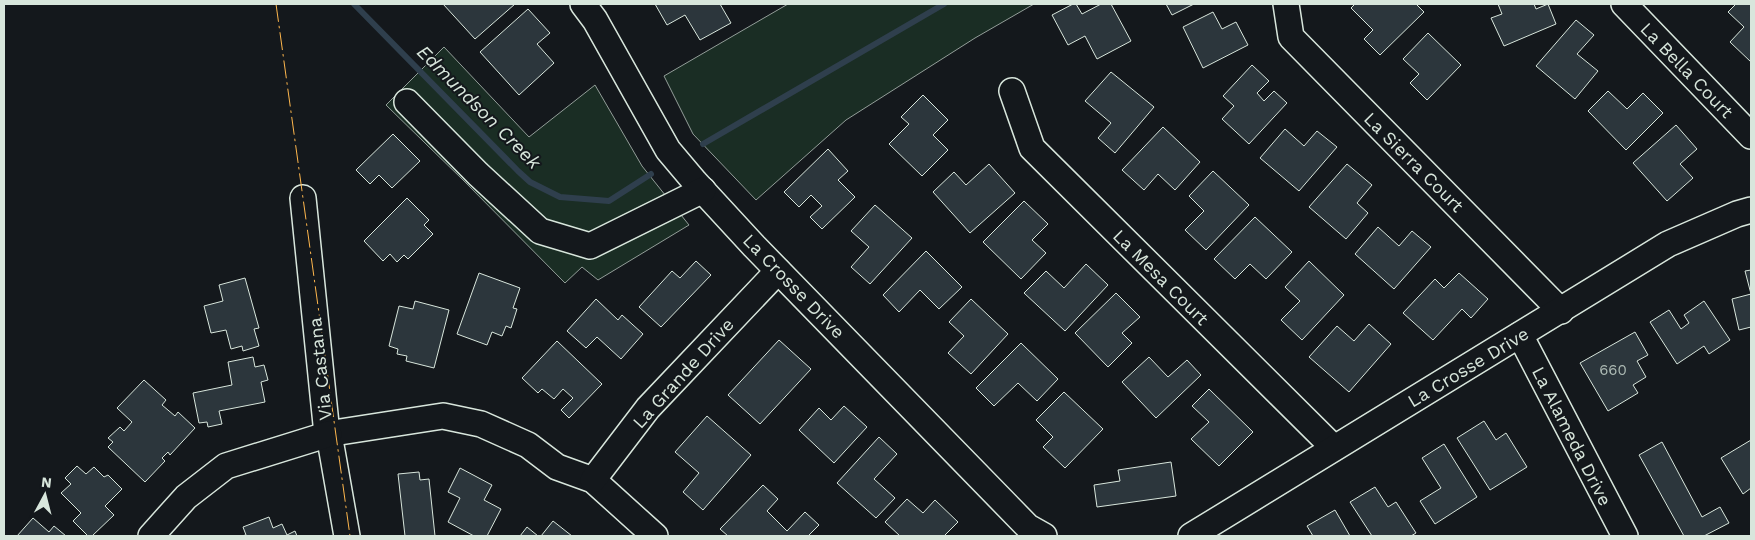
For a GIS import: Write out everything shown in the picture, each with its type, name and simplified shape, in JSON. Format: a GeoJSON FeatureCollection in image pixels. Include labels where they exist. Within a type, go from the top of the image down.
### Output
{"type":"FeatureCollection","features":[{"type":"Feature","properties":{"kind":"street","name":"La Crosse Drive"},"geometry":{"type":"LineString","coordinates":[[583,4],[595,20],[668,150],[702,190],[778,271],[1028,527],[1044,536]]}},
{"type":"Feature","properties":{"kind":"street","name":"La Sierra Court"},"geometry":{"type":"LineString","coordinates":[[1286,4],[1291,37],[1561,311]]}},
{"type":"Feature","properties":{"kind":"street","name":"La Bella Court"},"geometry":{"type":"LineString","coordinates":[[1624,4],[1751,136]]}},
{"type":"Feature","properties":{"kind":"street","name":"La Mesa Court"},"geometry":{"type":"LineString","coordinates":[[1012,92],[1032,148],[1334,448]]}},
{"type":"Feature","properties":{"kind":"street"},"geometry":{"type":"LineString","coordinates":[[407,102],[478,174],[540,231],[573,241],[590,246],[702,190]]}},
{"type":"Feature","properties":{"kind":"street","name":"Via Castana"},"geometry":{"type":"LineString","coordinates":[[303,198],[328,434],[341,492],[347,536]]}},
{"type":"Feature","properties":{"kind":"street","name":"La Crosse Drive"},"geometry":{"type":"LineString","coordinates":[[1191,536],[1668,244],[1737,214],[1751,210]]}},
{"type":"Feature","properties":{"kind":"street","name":"La Grande Drive"},"geometry":{"type":"LineString","coordinates":[[593,480],[648,408],[778,271]]}},
{"type":"Feature","properties":{"kind":"street","name":"La Alameda Drive"},"geometry":{"type":"LineString","coordinates":[[1520,335],[1625,536]]}},
{"type":"Feature","properties":{"kind":"street"},"geometry":{"type":"LineString","coordinates":[[151,536],[186,496],[226,466],[328,434],[443,416],[481,424],[528,445],[557,467],[593,480],[655,536]]}},
{"type":"Feature","properties":{"kind":"green space"},"geometry":{"type":"Polygon","coordinates":[[[788,4],[1034,4],[975,38],[846,120],[756,200],[693,134],[664,76],[788,4]]]}},
{"type":"Feature","properties":{"kind":"green space"},"geometry":{"type":"Polygon","coordinates":[[[444,47],[529,137],[595,85],[642,166],[689,225],[598,280],[582,267],[565,283],[386,105],[444,47]]]}},
{"type":"Feature","properties":{"kind":"building"},"geometry":{"type":"Polygon","coordinates":[[[443,4],[515,4],[475,39],[443,4]]]}},
{"type":"Feature","properties":{"kind":"building"},"geometry":{"type":"Polygon","coordinates":[[[655,4],[720,4],[731,23],[700,40],[685,15],[667,25],[655,4]]]}},
{"type":"Feature","properties":{"kind":"building"},"geometry":{"type":"Polygon","coordinates":[[[1076,4],[1082,14],[1101,4],[1111,4],[1131,41],[1097,59],[1085,36],[1068,45],[1052,15],[1076,4]]]}},
{"type":"Feature","properties":{"kind":"building"},"geometry":{"type":"Polygon","coordinates":[[[1166,4],[1194,4],[1172,15],[1166,4]]]}},
{"type":"Feature","properties":{"kind":"building"},"geometry":{"type":"Polygon","coordinates":[[[1355,4],[1416,4],[1424,12],[1380,55],[1364,39],[1373,30],[1351,8],[1355,4]]]}},
{"type":"Feature","properties":{"kind":"building"},"geometry":{"type":"Polygon","coordinates":[[[1498,4],[1534,4],[1536,9],[1548,4],[1556,24],[1504,46],[1491,18],[1502,14],[1498,4]]]}},
{"type":"Feature","properties":{"kind":"building"},"geometry":{"type":"Polygon","coordinates":[[[1736,4],[1751,4],[1751,62],[1730,42],[1744,27],[1728,12],[1736,4]]]}},
{"type":"Feature","properties":{"kind":"building"},"geometry":{"type":"Polygon","coordinates":[[[528,9],[550,33],[537,44],[554,63],[519,95],[480,52],[528,9]]]}},
{"type":"Feature","properties":{"kind":"building"},"geometry":{"type":"Polygon","coordinates":[[[1213,12],[1222,29],[1236,22],[1248,45],[1203,68],[1183,27],[1213,12]]]}},
{"type":"Feature","properties":{"kind":"building"},"geometry":{"type":"Polygon","coordinates":[[[1576,20],[1594,35],[1577,54],[1598,71],[1575,99],[1536,66],[1576,20]]]}},
{"type":"Feature","properties":{"kind":"building"},"geometry":{"type":"Polygon","coordinates":[[[1428,33],[1461,65],[1427,100],[1410,83],[1419,74],[1403,59],[1428,33]]]}},
{"type":"Feature","properties":{"kind":"building"},"geometry":{"type":"Polygon","coordinates":[[[1252,65],[1269,81],[1257,93],[1264,101],[1274,91],[1287,103],[1249,144],[1222,119],[1234,106],[1223,96],[1252,65]]]}},
{"type":"Feature","properties":{"kind":"building"},"geometry":{"type":"Polygon","coordinates":[[[1111,72],[1154,107],[1115,153],[1098,138],[1111,123],[1085,101],[1111,72]]]}},
{"type":"Feature","properties":{"kind":"building"},"geometry":{"type":"Polygon","coordinates":[[[1608,91],[1627,109],[1643,93],[1663,113],[1626,150],[1588,111],[1608,91]]]}},
{"type":"Feature","properties":{"kind":"building"},"geometry":{"type":"Polygon","coordinates":[[[923,95],[948,120],[933,135],[948,150],[922,176],[889,144],[909,124],[901,117],[923,95]]]}},
{"type":"Feature","properties":{"kind":"building"},"geometry":{"type":"Polygon","coordinates":[[[1676,125],[1697,149],[1680,164],[1693,178],[1667,201],[1633,163],[1676,125]]]}},
{"type":"Feature","properties":{"kind":"building"},"geometry":{"type":"Polygon","coordinates":[[[1163,127],[1200,162],[1175,190],[1158,174],[1144,190],[1122,170],[1163,127]]]}},
{"type":"Feature","properties":{"kind":"building"},"geometry":{"type":"Polygon","coordinates":[[[1285,129],[1304,146],[1317,131],[1337,147],[1299,191],[1260,158],[1285,129]]]}},
{"type":"Feature","properties":{"kind":"building"},"geometry":{"type":"Polygon","coordinates":[[[393,134],[420,161],[392,188],[379,175],[370,184],[356,170],[393,134]]]}},
{"type":"Feature","properties":{"kind":"building"},"geometry":{"type":"Polygon","coordinates":[[[828,149],[848,171],[838,180],[855,197],[822,229],[810,217],[822,206],[811,195],[799,207],[784,192],[828,149]]]}},
{"type":"Feature","properties":{"kind":"building"},"geometry":{"type":"Polygon","coordinates":[[[989,164],[1015,193],[970,233],[933,192],[954,172],[966,185],[989,164]]]}},
{"type":"Feature","properties":{"kind":"building"},"geometry":{"type":"Polygon","coordinates":[[[1347,164],[1372,185],[1357,203],[1368,213],[1346,239],[1309,207],[1347,164]]]}},
{"type":"Feature","properties":{"kind":"building"},"geometry":{"type":"Polygon","coordinates":[[[1213,171],[1249,205],[1206,250],[1185,230],[1204,211],[1189,196],[1213,171]]]}},
{"type":"Feature","properties":{"kind":"building"},"geometry":{"type":"Polygon","coordinates":[[[407,198],[429,220],[424,225],[433,234],[408,259],[404,255],[397,262],[390,254],[383,261],[364,241],[407,198]]]}},
{"type":"Feature","properties":{"kind":"building"},"geometry":{"type":"Polygon","coordinates":[[[1024,201],[1048,224],[1032,240],[1046,253],[1021,279],[983,242],[1024,201]]]}},
{"type":"Feature","properties":{"kind":"building"},"geometry":{"type":"Polygon","coordinates":[[[875,205],[912,238],[870,284],[851,267],[869,247],[851,231],[875,205]]]}},
{"type":"Feature","properties":{"kind":"building"},"geometry":{"type":"Polygon","coordinates":[[[1255,217],[1292,252],[1266,279],[1250,264],[1235,279],[1214,259],[1255,217]]]}},
{"type":"Feature","properties":{"kind":"building"},"geometry":{"type":"Polygon","coordinates":[[[1378,227],[1399,246],[1412,231],[1431,247],[1394,289],[1355,254],[1378,227]]]}},
{"type":"Feature","properties":{"kind":"building"},"geometry":{"type":"Polygon","coordinates":[[[926,251],[962,287],[939,309],[920,290],[899,312],[883,295],[926,251]]]}},
{"type":"Feature","properties":{"kind":"building"},"geometry":{"type":"Polygon","coordinates":[[[696,261],[711,275],[661,327],[639,307],[672,271],[680,278],[696,261]]]}},
{"type":"Feature","properties":{"kind":"building"},"geometry":{"type":"Polygon","coordinates":[[[1309,261],[1344,295],[1302,340],[1281,320],[1300,301],[1285,287],[1309,261]]]}},
{"type":"Feature","properties":{"kind":"building"},"geometry":{"type":"Polygon","coordinates":[[[1086,264],[1108,285],[1065,331],[1024,293],[1046,271],[1064,288],[1086,264]]]}},
{"type":"Feature","properties":{"kind":"building"},"geometry":{"type":"Polygon","coordinates":[[[1751,270],[1751,294],[1745,271],[1751,270]]]}},
{"type":"Feature","properties":{"kind":"building"},"geometry":{"type":"Polygon","coordinates":[[[479,273],[520,288],[513,308],[517,309],[511,328],[506,326],[502,336],[492,332],[487,345],[457,334],[479,273]]]}},
{"type":"Feature","properties":{"kind":"building"},"geometry":{"type":"Polygon","coordinates":[[[1459,273],[1488,299],[1471,318],[1462,309],[1433,340],[1403,313],[1435,279],[1444,288],[1459,273]]]}},
{"type":"Feature","properties":{"kind":"building"},"geometry":{"type":"Polygon","coordinates":[[[245,278],[259,328],[254,329],[259,346],[243,351],[242,346],[231,349],[226,330],[211,333],[204,306],[223,301],[219,285],[245,278]]]}},
{"type":"Feature","properties":{"kind":"building"},"geometry":{"type":"Polygon","coordinates":[[[1116,293],[1140,317],[1122,333],[1132,343],[1108,367],[1075,333],[1116,293]]]}},
{"type":"Feature","properties":{"kind":"building"},"geometry":{"type":"Polygon","coordinates":[[[1751,294],[1751,327],[1739,330],[1732,299],[1751,294]]]}},
{"type":"Feature","properties":{"kind":"building"},"geometry":{"type":"Polygon","coordinates":[[[596,299],[618,320],[622,315],[643,334],[621,359],[597,337],[586,348],[567,331],[596,299]]]}},
{"type":"Feature","properties":{"kind":"building"},"geometry":{"type":"Polygon","coordinates":[[[971,299],[1008,334],[971,374],[948,353],[964,336],[949,322],[971,299]]]}},
{"type":"Feature","properties":{"kind":"building"},"geometry":{"type":"Polygon","coordinates":[[[415,301],[449,310],[434,368],[406,361],[407,356],[397,354],[398,349],[389,346],[399,306],[413,309],[415,301]]]}},
{"type":"Feature","properties":{"kind":"building"},"geometry":{"type":"Polygon","coordinates":[[[1704,301],[1730,340],[1709,354],[1704,346],[1677,364],[1650,322],[1669,310],[1681,329],[1689,323],[1684,315],[1704,301]]]}},
{"type":"Feature","properties":{"kind":"building"},"geometry":{"type":"Polygon","coordinates":[[[1369,324],[1391,344],[1349,392],[1309,357],[1337,326],[1354,341],[1369,324]]]}},
{"type":"Feature","properties":{"kind":"building"},"geometry":{"type":"Polygon","coordinates":[[[1635,332],[1648,355],[1637,361],[1646,377],[1633,385],[1638,393],[1608,411],[1580,363],[1635,332]]]}},
{"type":"Feature","properties":{"kind":"building"},"geometry":{"type":"Polygon","coordinates":[[[779,340],[811,369],[760,424],[728,395],[779,340]]]}},
{"type":"Feature","properties":{"kind":"building"},"geometry":{"type":"Polygon","coordinates":[[[557,341],[602,384],[569,418],[561,410],[573,398],[563,389],[554,399],[542,389],[538,393],[522,378],[557,341]]]}},
{"type":"Feature","properties":{"kind":"building"},"geometry":{"type":"Polygon","coordinates":[[[1021,343],[1058,379],[1037,401],[1018,383],[994,406],[976,388],[1021,343]]]}},
{"type":"Feature","properties":{"kind":"building"},"geometry":{"type":"Polygon","coordinates":[[[253,357],[255,367],[264,365],[268,380],[261,382],[265,402],[219,411],[222,424],[208,427],[207,422],[199,423],[193,393],[232,385],[228,362],[253,357]]]}},
{"type":"Feature","properties":{"kind":"building"},"geometry":{"type":"Polygon","coordinates":[[[1149,357],[1168,377],[1187,360],[1201,375],[1156,418],[1122,382],[1149,357]]]}},
{"type":"Feature","properties":{"kind":"building"},"geometry":{"type":"Polygon","coordinates":[[[144,380],[166,400],[162,405],[175,416],[178,412],[195,428],[170,455],[168,452],[162,458],[165,461],[145,482],[108,447],[113,442],[108,438],[120,427],[124,431],[132,422],[117,408],[144,380]]]}},
{"type":"Feature","properties":{"kind":"building"},"geometry":{"type":"Polygon","coordinates":[[[1209,389],[1253,432],[1219,466],[1191,439],[1209,422],[1192,406],[1209,389]]]}},
{"type":"Feature","properties":{"kind":"building"},"geometry":{"type":"Polygon","coordinates":[[[1064,392],[1103,429],[1065,468],[1043,447],[1053,437],[1036,420],[1064,392]]]}},
{"type":"Feature","properties":{"kind":"building"},"geometry":{"type":"Polygon","coordinates":[[[844,406],[867,427],[834,463],[799,430],[819,408],[831,420],[844,406]]]}},
{"type":"Feature","properties":{"kind":"building"},"geometry":{"type":"Polygon","coordinates":[[[707,416],[751,455],[703,510],[683,492],[699,473],[675,452],[707,416]]]}},
{"type":"Feature","properties":{"kind":"building"},"geometry":{"type":"Polygon","coordinates":[[[1484,421],[1496,440],[1506,433],[1527,467],[1490,490],[1457,438],[1484,421]]]}},
{"type":"Feature","properties":{"kind":"building"},"geometry":{"type":"Polygon","coordinates":[[[879,437],[897,454],[874,479],[895,498],[876,518],[837,483],[879,437]]]}},
{"type":"Feature","properties":{"kind":"building"},"geometry":{"type":"Polygon","coordinates":[[[1751,440],[1751,488],[1743,494],[1721,458],[1751,440]]]}},
{"type":"Feature","properties":{"kind":"building"},"geometry":{"type":"Polygon","coordinates":[[[1662,442],[1702,517],[1720,507],[1729,523],[1704,536],[1684,536],[1639,455],[1662,442]]]}},
{"type":"Feature","properties":{"kind":"building"},"geometry":{"type":"Polygon","coordinates":[[[1444,444],[1477,497],[1435,524],[1420,501],[1441,488],[1422,458],[1444,444]]]}},
{"type":"Feature","properties":{"kind":"building"},"geometry":{"type":"Polygon","coordinates":[[[1171,462],[1176,496],[1097,507],[1094,485],[1120,481],[1118,470],[1171,462]]]}},
{"type":"Feature","properties":{"kind":"building"},"geometry":{"type":"Polygon","coordinates":[[[77,466],[86,474],[94,467],[104,477],[108,475],[122,489],[105,506],[114,515],[92,536],[88,536],[73,521],[81,513],[61,493],[71,484],[65,478],[77,466]]]}},
{"type":"Feature","properties":{"kind":"building"},"geometry":{"type":"Polygon","coordinates":[[[460,468],[492,485],[484,500],[501,509],[487,536],[474,536],[448,522],[460,498],[448,492],[460,468]]]}},
{"type":"Feature","properties":{"kind":"building"},"geometry":{"type":"Polygon","coordinates":[[[419,472],[420,480],[429,479],[435,536],[405,536],[398,474],[419,472]]]}},
{"type":"Feature","properties":{"kind":"building"},"geometry":{"type":"Polygon","coordinates":[[[763,485],[778,499],[767,511],[787,531],[805,512],[819,525],[808,536],[728,536],[720,529],[763,485]]]}},
{"type":"Feature","properties":{"kind":"building"},"geometry":{"type":"Polygon","coordinates":[[[1375,487],[1388,507],[1396,502],[1416,533],[1411,536],[1372,536],[1350,502],[1375,487]]]}},
{"type":"Feature","properties":{"kind":"building"},"geometry":{"type":"Polygon","coordinates":[[[907,499],[923,513],[935,500],[958,522],[944,536],[900,536],[885,522],[907,499]]]}},
{"type":"Feature","properties":{"kind":"building"},"geometry":{"type":"Polygon","coordinates":[[[1335,510],[1350,536],[1313,536],[1307,526],[1335,510]]]}},
{"type":"Feature","properties":{"kind":"building"},"geometry":{"type":"Polygon","coordinates":[[[269,517],[273,528],[282,524],[287,535],[295,531],[297,536],[241,536],[246,535],[243,527],[269,517]]]}},
{"type":"Feature","properties":{"kind":"building"},"geometry":{"type":"Polygon","coordinates":[[[33,518],[49,532],[54,526],[66,536],[17,536],[33,518]]]}},
{"type":"Feature","properties":{"kind":"building"},"geometry":{"type":"Polygon","coordinates":[[[553,521],[572,536],[541,536],[553,521]]]}},
{"type":"Feature","properties":{"kind":"building"},"geometry":{"type":"Polygon","coordinates":[[[527,527],[538,536],[520,536],[527,527]]]}},
{"type":"Feature","properties":{"kind":"waterway","name":"Edmundson Creek"},"geometry":{"type":"LineString","coordinates":[[354,4],[530,182],[560,197],[609,201],[651,174]]}},
{"type":"Feature","properties":{"kind":"waterway","name":"Edmundson Creek"},"geometry":{"type":"LineString","coordinates":[[703,144],[944,4]]}},
{"type":"Feature","properties":{"kind":"power"},"geometry":{"type":"LineString","coordinates":[[276,4],[350,536]]}}]}
